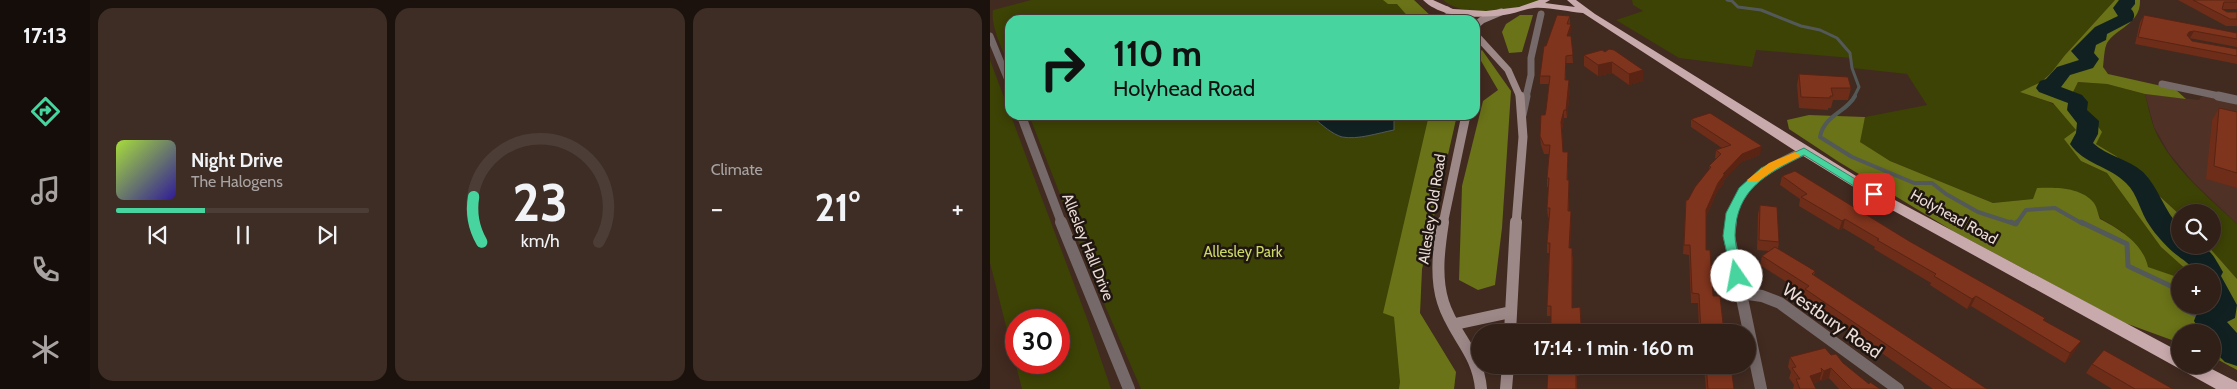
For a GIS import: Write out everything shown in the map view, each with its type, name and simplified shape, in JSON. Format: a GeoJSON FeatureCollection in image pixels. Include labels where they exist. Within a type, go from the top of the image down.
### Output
{"type":"FeatureCollection","features":[{"type":"Feature","properties":{"kind":"highway"},"geometry":{"type":"LineString","coordinates":[[1427,0],[1447,10],[1471,13],[1501,12],[1531,7],[1546,0]]}},
{"type":"Feature","properties":{"kind":"highway","name":"Holyhead Road"},"geometry":{"type":"LineString","coordinates":[[1571,0],[1804,151],[1929,225],[2171,356]]}},
{"type":"Feature","properties":{"kind":"highway","name":"Holyhead Road"},"geometry":{"type":"LineString","coordinates":[[1531,7],[1558,6],[1590,14]]}},
{"type":"Feature","properties":{"kind":"highway"},"geometry":{"type":"LineString","coordinates":[[2204,374],[2232,389]]}},
{"type":"Feature","properties":{"kind":"main road"},"geometry":{"type":"LineString","coordinates":[[1447,10],[1452,15]]}},
{"type":"Feature","properties":{"kind":"main road"},"geometry":{"type":"LineString","coordinates":[[1480,22],[1501,12]]}},
{"type":"Feature","properties":{"kind":"main road"},"geometry":{"type":"LineString","coordinates":[[1480,39],[1510,72],[1517,85],[1522,115],[1510,324]]}},
{"type":"Feature","properties":{"kind":"main road","name":"Allesley Old Road"},"geometry":{"type":"LineString","coordinates":[[1465,120],[1444,219],[1437,266],[1442,302],[1472,352],[1479,369],[1481,389]]}},
{"type":"Feature","properties":{"kind":"main road"},"geometry":{"type":"LineString","coordinates":[[1455,324],[1511,312]]}},
{"type":"Feature","properties":{"kind":"main road"},"geometry":{"type":"LineString","coordinates":[[1506,389],[1507,374]]}},
{"type":"Feature","properties":{"kind":"street"},"geometry":{"type":"LineString","coordinates":[[1522,115],[1531,75],[1531,58],[1541,14]]}},
{"type":"Feature","properties":{"kind":"street"},"geometry":{"type":"LineString","coordinates":[[990,36],[1005,73]]}},
{"type":"Feature","properties":{"kind":"street"},"geometry":{"type":"LineString","coordinates":[[2162,84],[2191,94],[2237,100]]}},
{"type":"Feature","properties":{"kind":"street","name":"Allesley Hall Drive"},"geometry":{"type":"LineString","coordinates":[[1023,120],[1060,219],[1129,389]]}},
{"type":"Feature","properties":{"kind":"street"},"geometry":{"type":"LineString","coordinates":[[1761,389],[1729,236],[1732,213],[1745,188],[1764,170],[1804,151]]}},
{"type":"Feature","properties":{"kind":"street","name":"Westbury Road"},"geometry":{"type":"LineString","coordinates":[[1741,293],[1762,296],[1780,303],[1898,389]]}},
{"type":"Feature","properties":{"kind":"shaded area"},"geometry":{"type":"Polygon","coordinates":[[[2145,94],[2199,100],[2201,97],[2208,96],[2237,102],[2237,224],[2221,209],[2221,204],[2216,204],[2193,182],[2169,153],[2154,127],[2145,94]]]}},
{"type":"Feature","properties":{"kind":"shaded area"},"geometry":{"type":"Polygon","coordinates":[[[1316,120],[1394,120],[1394,130],[1361,137],[1342,137],[1331,132],[1316,120]]]}},
{"type":"Feature","properties":{"kind":"green space"},"geometry":{"type":"Polygon","coordinates":[[[1031,0],[1414,0],[1430,15],[1005,15],[1005,55],[995,31],[993,10],[1031,0]]]}},
{"type":"Feature","properties":{"kind":"green space"},"geometry":{"type":"Polygon","coordinates":[[[1383,0],[1414,0],[1430,15],[1407,15],[1397,4],[1388,4],[1383,0]]]}},
{"type":"Feature","properties":{"kind":"green space"},"geometry":{"type":"Polygon","coordinates":[[[1443,0],[1543,0],[1519,7],[1478,11],[1465,10],[1443,0]]]}},
{"type":"Feature","properties":{"kind":"green space"},"geometry":{"type":"Polygon","coordinates":[[[1632,0],[2115,0],[2051,73],[2041,82],[2021,92],[2051,103],[2062,111],[2076,130],[2065,139],[2081,161],[2107,173],[2161,247],[2180,264],[2171,264],[2171,276],[2147,267],[2123,232],[2100,218],[2094,203],[2033,199],[1993,203],[1890,161],[1859,142],[1865,117],[1927,105],[1907,74],[1852,68],[1851,58],[1756,50],[1752,67],[1679,58],[1616,20],[1643,11],[1633,5],[1632,0]]]}},
{"type":"Feature","properties":{"kind":"green space"},"geometry":{"type":"Polygon","coordinates":[[[2115,0],[2140,0],[2137,15],[2107,43],[2103,67],[2108,74],[2175,89],[2186,99],[2145,94],[2107,84],[2078,82],[2073,92],[2102,132],[2096,144],[2116,156],[2171,207],[2171,254],[2215,254],[2237,279],[2237,370],[2221,361],[2221,324],[2171,324],[2171,340],[2125,323],[1953,231],[1839,162],[1789,129],[1787,120],[1809,115],[1865,117],[1860,142],[1890,161],[1993,203],[2033,199],[2037,188],[2068,189],[2083,194],[2094,203],[2100,219],[2115,227],[2136,244],[2145,258],[2148,267],[2171,275],[2171,314],[2221,314],[2221,264],[2180,264],[2161,247],[2107,173],[2081,161],[2064,139],[2076,130],[2053,103],[2020,92],[2041,82],[2115,0]]]}},
{"type":"Feature","properties":{"kind":"green space"},"geometry":{"type":"Polygon","coordinates":[[[1520,15],[1533,15],[1522,52],[1509,53],[1502,32],[1506,24],[1520,15]]]}},
{"type":"Feature","properties":{"kind":"green space"},"geometry":{"type":"Polygon","coordinates":[[[1482,50],[1511,91],[1502,228],[1495,285],[1478,290],[1459,280],[1462,186],[1478,120],[1480,120],[1483,101],[1498,90],[1480,59],[1480,52],[1482,50]]]}},
{"type":"Feature","properties":{"kind":"green space"},"geometry":{"type":"Polygon","coordinates":[[[990,60],[1005,100],[1005,120],[1013,120],[1088,321],[1111,389],[1022,389],[1018,374],[1070,374],[1070,309],[1005,309],[1005,322],[990,263],[990,60]]]}},
{"type":"Feature","properties":{"kind":"green space"},"geometry":{"type":"Polygon","coordinates":[[[2078,82],[2107,84],[2145,94],[2154,128],[2161,142],[2180,168],[2215,204],[2171,204],[2171,207],[2116,156],[2096,144],[2073,92],[2078,82]]]}},
{"type":"Feature","properties":{"kind":"green space","name":"Allesley Park"},"geometry":{"type":"Polygon","coordinates":[[[1031,120],[1456,120],[1422,269],[1420,313],[1456,372],[1454,389],[1141,389],[1090,271],[1031,120]]]}},
{"type":"Feature","properties":{"kind":"green space"},"geometry":{"type":"Polygon","coordinates":[[[1428,120],[1456,120],[1422,269],[1420,313],[1456,372],[1454,389],[1399,389],[1394,317],[1383,313],[1428,120]]]}},
{"type":"Feature","properties":{"kind":"green space"},"geometry":{"type":"Polygon","coordinates":[[[2221,209],[2237,224],[2237,279],[2215,254],[2221,254],[2221,209]]]}},
{"type":"Feature","properties":{"kind":"building"},"geometry":{"type":"Polygon","coordinates":[[[2193,0],[2237,0],[2237,2],[2224,2],[2222,9],[2227,12],[2237,12],[2237,19],[2230,19],[2193,0]]]}},
{"type":"Feature","properties":{"kind":"building"},"geometry":{"type":"Polygon","coordinates":[[[1557,15],[1570,16],[1567,24],[1571,24],[1567,36],[1571,36],[1573,55],[1566,56],[1565,80],[1569,80],[1566,110],[1564,110],[1561,122],[1563,152],[1568,152],[1567,180],[1569,180],[1568,211],[1571,211],[1569,248],[1572,248],[1572,308],[1580,307],[1581,324],[1551,324],[1551,306],[1547,306],[1550,243],[1547,243],[1550,208],[1547,208],[1549,178],[1547,178],[1550,145],[1544,145],[1540,136],[1541,115],[1545,115],[1550,76],[1540,76],[1544,46],[1546,46],[1557,15]]]}},
{"type":"Feature","properties":{"kind":"building"},"geometry":{"type":"Polygon","coordinates":[[[2144,15],[2237,33],[2237,39],[2194,31],[2189,32],[2187,35],[2192,41],[2237,49],[2237,56],[2138,37],[2144,15]]]}},
{"type":"Feature","properties":{"kind":"building"},"geometry":{"type":"Polygon","coordinates":[[[1609,49],[1614,50],[1643,70],[1629,74],[1612,62],[1598,65],[1584,55],[1602,50],[1605,52],[1609,49]]]}},
{"type":"Feature","properties":{"kind":"building"},"geometry":{"type":"Polygon","coordinates":[[[1799,74],[1848,77],[1851,88],[1831,88],[1833,96],[1830,96],[1830,98],[1801,97],[1799,74]]]}},
{"type":"Feature","properties":{"kind":"building"},"geometry":{"type":"Polygon","coordinates":[[[2219,108],[2237,112],[2237,173],[2214,166],[2219,108]]]}},
{"type":"Feature","properties":{"kind":"building"},"geometry":{"type":"Polygon","coordinates":[[[1710,113],[1762,146],[1742,154],[1723,174],[1725,174],[1718,183],[1706,210],[1706,250],[1710,250],[1713,296],[1720,296],[1723,324],[1701,324],[1699,294],[1692,293],[1690,245],[1684,245],[1686,200],[1688,200],[1695,187],[1711,167],[1709,166],[1721,154],[1716,150],[1731,145],[1691,119],[1710,113]]]}},
{"type":"Feature","properties":{"kind":"building"},"geometry":{"type":"Polygon","coordinates":[[[1795,171],[1909,241],[2045,318],[2043,320],[2081,341],[2070,353],[1976,296],[1972,299],[1934,276],[1936,274],[1877,240],[1879,239],[1845,219],[1842,221],[1801,197],[1807,194],[1782,176],[1795,171]]]}},
{"type":"Feature","properties":{"kind":"building"},"geometry":{"type":"Polygon","coordinates":[[[1760,205],[1777,207],[1779,242],[1759,240],[1760,205]]]}},
{"type":"Feature","properties":{"kind":"building"},"geometry":{"type":"Polygon","coordinates":[[[1775,247],[1815,271],[1812,274],[1987,389],[1952,389],[1805,289],[1809,286],[1762,256],[1775,247]]]}},
{"type":"Feature","properties":{"kind":"building"},"geometry":{"type":"Polygon","coordinates":[[[1825,348],[1831,355],[1836,354],[1843,363],[1869,384],[1870,382],[1880,389],[1852,389],[1831,368],[1824,371],[1821,368],[1822,372],[1810,376],[1816,389],[1800,389],[1796,379],[1800,379],[1792,368],[1796,367],[1790,357],[1825,348]]]}},
{"type":"Feature","properties":{"kind":"building"},"geometry":{"type":"Polygon","coordinates":[[[2104,350],[2173,389],[2135,389],[2092,364],[2104,350]]]}},
{"type":"Feature","properties":{"kind":"building"},"geometry":{"type":"Polygon","coordinates":[[[1548,374],[1576,374],[1576,389],[1547,389],[1548,374]]]}},
{"type":"Feature","properties":{"kind":"building"},"geometry":{"type":"Polygon","coordinates":[[[1707,374],[1732,374],[1734,389],[1708,389],[1707,374]]]}},
{"type":"Feature","properties":{"kind":"waterway"},"geometry":{"type":"LineString","coordinates":[[1727,0],[1732,1],[1738,7],[1761,10],[1801,26],[1820,30],[1837,38],[1850,53],[1852,68],[1859,87],[1854,97]]}},
{"type":"Feature","properties":{"kind":"waterway"},"geometry":{"type":"LineString","coordinates":[[2127,0],[2127,4],[2121,8],[2126,13],[2126,18],[2101,31],[2098,34],[2100,36],[2088,42],[2087,50],[2080,51],[2090,59],[2086,64],[2063,71],[2054,83],[2047,85],[2046,88],[2075,99],[2078,102],[2077,110],[2081,117],[2088,121],[2086,127],[2087,134],[2081,144],[2090,153],[2123,169],[2135,178],[2146,193],[2160,222],[2171,234]]}},
{"type":"Feature","properties":{"kind":"waterway"},"geometry":{"type":"LineString","coordinates":[[1855,96],[1847,106],[1826,124],[1820,137],[1852,157],[1914,183],[1932,183],[1946,194],[1978,212],[2015,224]]}},
{"type":"Feature","properties":{"kind":"waterway"},"geometry":{"type":"LineString","coordinates":[[2016,224],[2026,210],[2055,208],[2083,224]]}},
{"type":"Feature","properties":{"kind":"waterway"},"geometry":{"type":"LineString","coordinates":[[2011,222],[2016,224]]}},
{"type":"Feature","properties":{"kind":"waterway"},"geometry":{"type":"LineString","coordinates":[[2081,222],[2127,244],[2128,266],[2171,286]]}},
{"type":"Feature","properties":{"kind":"waterway"},"geometry":{"type":"LineString","coordinates":[[2194,254],[2204,264]]}},
{"type":"Feature","properties":{"kind":"waterway"},"geometry":{"type":"LineString","coordinates":[[2221,304],[2224,310],[2221,312]]}},
{"type":"Feature","properties":{"kind":"waterway"},"geometry":{"type":"LineString","coordinates":[[2194,314],[2210,321]]}},
{"type":"Feature","properties":{"kind":"waterway"},"geometry":{"type":"LineString","coordinates":[[2217,314],[2211,317],[2210,321],[2218,335],[2237,353]]}},
{"type":"Feature","properties":{"kind":"slow traffic"},"geometry":{"type":"LineString","coordinates":[[1753,180],[1764,170],[1795,155]]}},
{"type":"Feature","properties":{"kind":"route"},"geometry":{"type":"LineString","coordinates":[[1737,276],[1729,236],[1732,213],[1745,188],[1764,170],[1804,151],[1874,194]]}}]}
